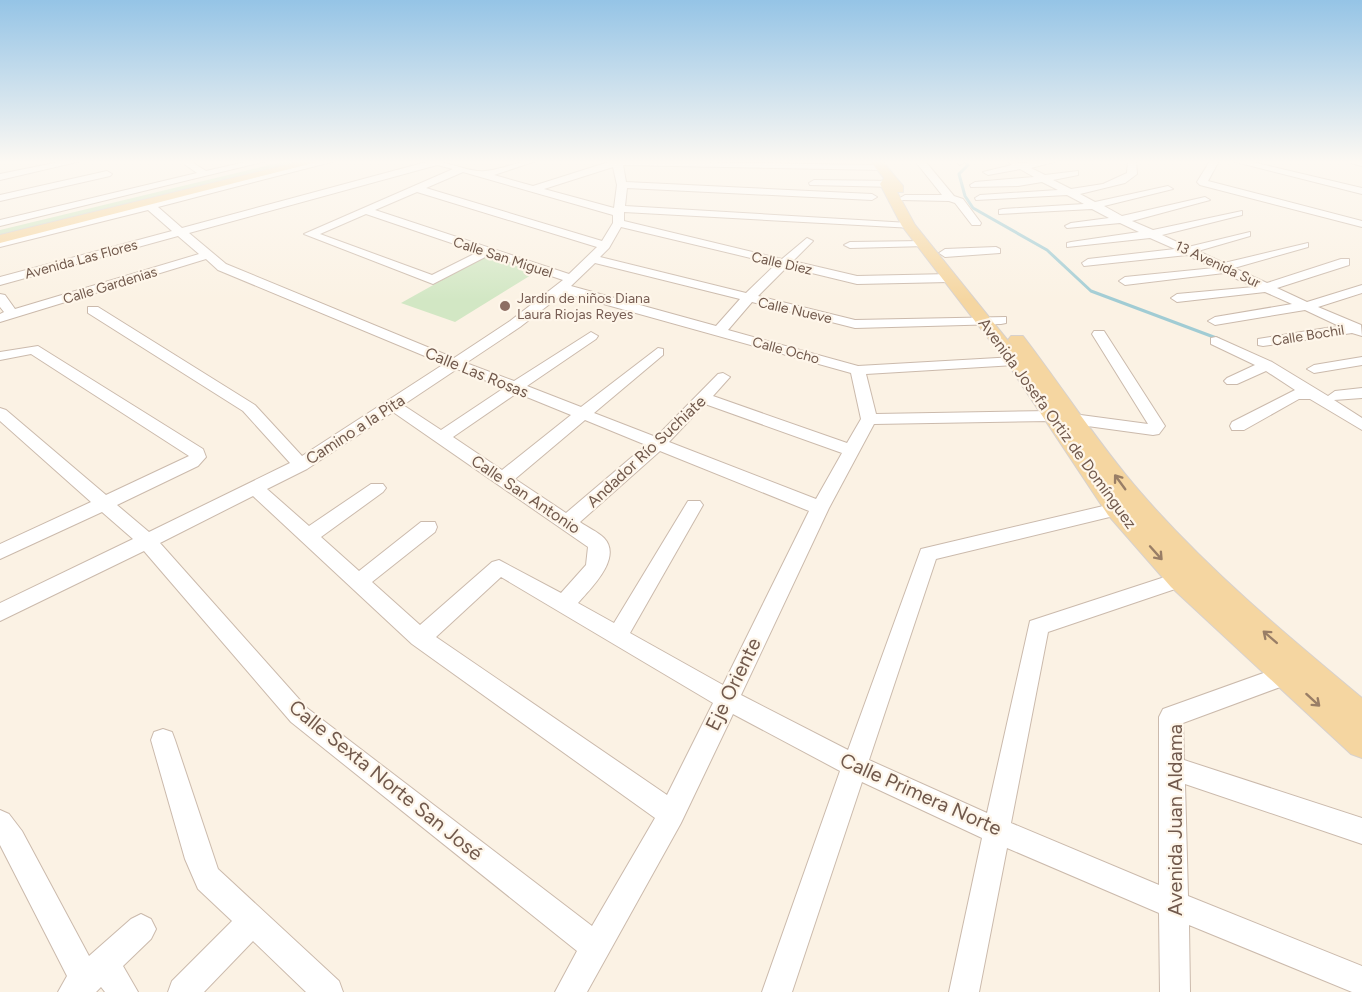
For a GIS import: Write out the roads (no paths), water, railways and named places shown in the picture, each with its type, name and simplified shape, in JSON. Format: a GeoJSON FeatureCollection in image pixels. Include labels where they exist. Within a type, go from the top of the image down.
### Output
{"type":"FeatureCollection","features":[{"type":"Feature","properties":{"kind":"main road"},"geometry":{"type":"LineString","coordinates":[[0,225],[49,207]]}},
{"type":"Feature","properties":{"kind":"main road"},"geometry":{"type":"LineString","coordinates":[[0,241],[133,207]]}},
{"type":"Feature","properties":{"kind":"main road","name":"Avenida Josefa Ortiz de Domínguez"},"geometry":{"type":"LineString","coordinates":[[899,207],[909,226],[950,278],[989,316],[1075,419],[1131,497],[1362,744]]}},
{"type":"Feature","properties":{"kind":"main road","name":"Avenida Josefa Ortiz de Domínguez"},"geometry":{"type":"LineString","coordinates":[[907,207],[945,253],[989,316],[1051,416],[1116,509],[1180,580],[1295,671],[1362,716]]}},
{"type":"Feature","properties":{"kind":"street"},"geometry":{"type":"LineString","coordinates":[[0,241],[144,207]]}},
{"type":"Feature","properties":{"kind":"street","name":"Calle Las Rosas"},"geometry":{"type":"LineString","coordinates":[[152,207],[222,267],[516,388],[820,508]]}},
{"type":"Feature","properties":{"kind":"street","name":"Avenida Las Flores"},"geometry":{"type":"LineString","coordinates":[[0,281],[270,207]]}},
{"type":"Feature","properties":{"kind":"street"},"geometry":{"type":"LineString","coordinates":[[376,207],[310,234],[433,280],[488,252]]}},
{"type":"Feature","properties":{"kind":"street","name":"Calle Nueve"},"geometry":{"type":"LineString","coordinates":[[472,207],[600,252],[855,324],[989,316]]}},
{"type":"Feature","properties":{"kind":"street"},"geometry":{"type":"LineString","coordinates":[[593,207],[619,215],[909,226]]}},
{"type":"Feature","properties":{"kind":"street","name":"Camino a la Pita"},"geometry":{"type":"LineString","coordinates":[[0,613],[301,465],[457,364],[567,284],[600,252],[619,215],[620,207]]}},
{"type":"Feature","properties":{"kind":"street"},"geometry":{"type":"LineString","coordinates":[[964,207],[976,223]]}},
{"type":"Feature","properties":{"kind":"street"},"geometry":{"type":"LineString","coordinates":[[1003,212],[1075,207]]}},
{"type":"Feature","properties":{"kind":"street","name":"13 Avenida Sur"},"geometry":{"type":"LineString","coordinates":[[1097,207],[1307,306],[1359,328]]}},
{"type":"Feature","properties":{"kind":"street"},"geometry":{"type":"LineString","coordinates":[[1071,226],[1121,220],[1174,207]]}},
{"type":"Feature","properties":{"kind":"street"},"geometry":{"type":"LineString","coordinates":[[1298,207],[1362,224]]}},
{"type":"Feature","properties":{"kind":"street","name":"Calle San Miguel"},"geometry":{"type":"LineString","coordinates":[[367,211],[488,252],[567,284]]}},
{"type":"Feature","properties":{"kind":"street"},"geometry":{"type":"LineString","coordinates":[[1071,245],[1152,234],[1238,213]]}},
{"type":"Feature","properties":{"kind":"street","name":"Calle Diez"},"geometry":{"type":"LineString","coordinates":[[619,215],[783,264],[857,280],[950,278]]}},
{"type":"Feature","properties":{"kind":"street"},"geometry":{"type":"LineString","coordinates":[[1088,263],[1190,251],[1198,246],[1246,234]]}},
{"type":"Feature","properties":{"kind":"street"},"geometry":{"type":"LineString","coordinates":[[719,331],[807,241]]}},
{"type":"Feature","properties":{"kind":"street"},"geometry":{"type":"LineString","coordinates":[[850,245],[923,244]]}},
{"type":"Feature","properties":{"kind":"street"},"geometry":{"type":"LineString","coordinates":[[1125,280],[1227,268],[1304,246]]}},
{"type":"Feature","properties":{"kind":"street"},"geometry":{"type":"LineString","coordinates":[[945,253],[996,251]]}},
{"type":"Feature","properties":{"kind":"street","name":"Calle Gardenias"},"geometry":{"type":"LineString","coordinates":[[6,316],[208,255]]}},
{"type":"Feature","properties":{"kind":"street"},"geometry":{"type":"LineString","coordinates":[[1177,298],[1258,290],[1345,262]]}},
{"type":"Feature","properties":{"kind":"street","name":"Calle Ocho"},"geometry":{"type":"LineString","coordinates":[[567,284],[719,331],[858,370],[1015,361]]}},
{"type":"Feature","properties":{"kind":"street"},"geometry":{"type":"LineString","coordinates":[[1215,321],[1307,306],[1362,289]]}},
{"type":"Feature","properties":{"kind":"street"},"geometry":{"type":"LineString","coordinates":[[0,298],[6,316]]}},
{"type":"Feature","properties":{"kind":"street"},"geometry":{"type":"LineString","coordinates":[[93,310],[249,408],[301,465]]}},
{"type":"Feature","properties":{"kind":"street","name":"Calle Bochil"},"geometry":{"type":"LineString","coordinates":[[1263,342],[1359,328]]}},
{"type":"Feature","properties":{"kind":"street"},"geometry":{"type":"LineString","coordinates":[[858,370],[869,419],[1051,416],[1145,430],[1157,426],[1099,334]]}},
{"type":"Feature","properties":{"kind":"street"},"geometry":{"type":"LineString","coordinates":[[442,437],[591,336]]}},
{"type":"Feature","properties":{"kind":"street"},"geometry":{"type":"LineString","coordinates":[[1216,341],[1267,365],[1362,425]]}},
{"type":"Feature","properties":{"kind":"street"},"geometry":{"type":"LineString","coordinates":[[0,356],[33,349],[197,453],[192,462],[0,552]]}},
{"type":"Feature","properties":{"kind":"street"},"geometry":{"type":"LineString","coordinates":[[503,479],[658,352]]}},
{"type":"Feature","properties":{"kind":"street"},"geometry":{"type":"LineString","coordinates":[[1314,369],[1362,361]]}},
{"type":"Feature","properties":{"kind":"street"},"geometry":{"type":"LineString","coordinates":[[1232,381],[1267,365]]}},
{"type":"Feature","properties":{"kind":"street","name":"Andador Río Suchiate"},"geometry":{"type":"LineString","coordinates":[[567,523],[658,444],[723,377]]}},
{"type":"Feature","properties":{"kind":"street"},"geometry":{"type":"LineString","coordinates":[[1238,426],[1296,394],[1335,396],[1362,393]]}},
{"type":"Feature","properties":{"kind":"street"},"geometry":{"type":"LineString","coordinates":[[1335,396],[1362,411]]}},
{"type":"Feature","properties":{"kind":"street"},"geometry":{"type":"LineString","coordinates":[[703,398],[852,451]]}},
{"type":"Feature","properties":{"kind":"street","name":"Calle San Antonio"},"geometry":{"type":"LineString","coordinates":[[392,404],[597,543],[601,551],[598,564],[564,604]]}},
{"type":"Feature","properties":{"kind":"street","name":"Calle Sexta Norte San José"},"geometry":{"type":"LineString","coordinates":[[0,413],[107,503],[146,540],[299,715],[597,948]]}},
{"type":"Feature","properties":{"kind":"street","name":"Eje Oriente"},"geometry":{"type":"LineString","coordinates":[[570,992],[672,814],[726,697],[820,508],[869,419]]}},
{"type":"Feature","properties":{"kind":"street"},"geometry":{"type":"LineString","coordinates":[[255,488],[420,638],[672,814]]}},
{"type":"Feature","properties":{"kind":"street"},"geometry":{"type":"LineString","coordinates":[[308,536],[377,488]]}},
{"type":"Feature","properties":{"kind":"street"},"geometry":{"type":"LineString","coordinates":[[618,635],[694,505]]}},
{"type":"Feature","properties":{"kind":"street"},"geometry":{"type":"LineString","coordinates":[[777,992],[928,554],[1116,509]]}},
{"type":"Feature","properties":{"kind":"street"},"geometry":{"type":"LineString","coordinates":[[359,582],[428,528]]}},
{"type":"Feature","properties":{"kind":"street","name":"Calle Primera Norte"},"geometry":{"type":"LineString","coordinates":[[420,638],[500,567],[726,697],[856,766],[1174,905],[1362,981]]}},
{"type":"Feature","properties":{"kind":"street"},"geometry":{"type":"LineString","coordinates":[[964,992],[995,828],[1038,627],[1180,580]]}},
{"type":"Feature","properties":{"kind":"street","name":"Avenida Juan Aldama"},"geometry":{"type":"LineString","coordinates":[[1175,992],[1171,717],[1295,671]]}},
{"type":"Feature","properties":{"kind":"street"},"geometry":{"type":"LineString","coordinates":[[163,740],[199,859],[208,879],[328,992]]}},
{"type":"Feature","properties":{"kind":"street"},"geometry":{"type":"LineString","coordinates":[[1172,768],[1362,831]]}},
{"type":"Feature","properties":{"kind":"street"},"geometry":{"type":"LineString","coordinates":[[0,823],[14,840],[86,980]]}},
{"type":"Feature","properties":{"kind":"street"},"geometry":{"type":"LineString","coordinates":[[183,992],[252,921]]}},
{"type":"Feature","properties":{"kind":"street"},"geometry":{"type":"LineString","coordinates":[[86,980],[141,929]]}},
{"type":"Feature","properties":{"kind":"street"},"geometry":{"type":"LineString","coordinates":[[86,980],[108,969],[123,992]]}},
{"type":"Feature","properties":{"kind":"waterway"},"geometry":{"type":"LineString","coordinates":[[973,207],[1047,250],[1091,291],[1219,339]]}},
{"type":"Feature","properties":{"kind":"place","name":"Jardin de niños Diana Laura Riojas Reyes"},"geometry":{"type":"Point","coordinates":[505,306]}}]}
